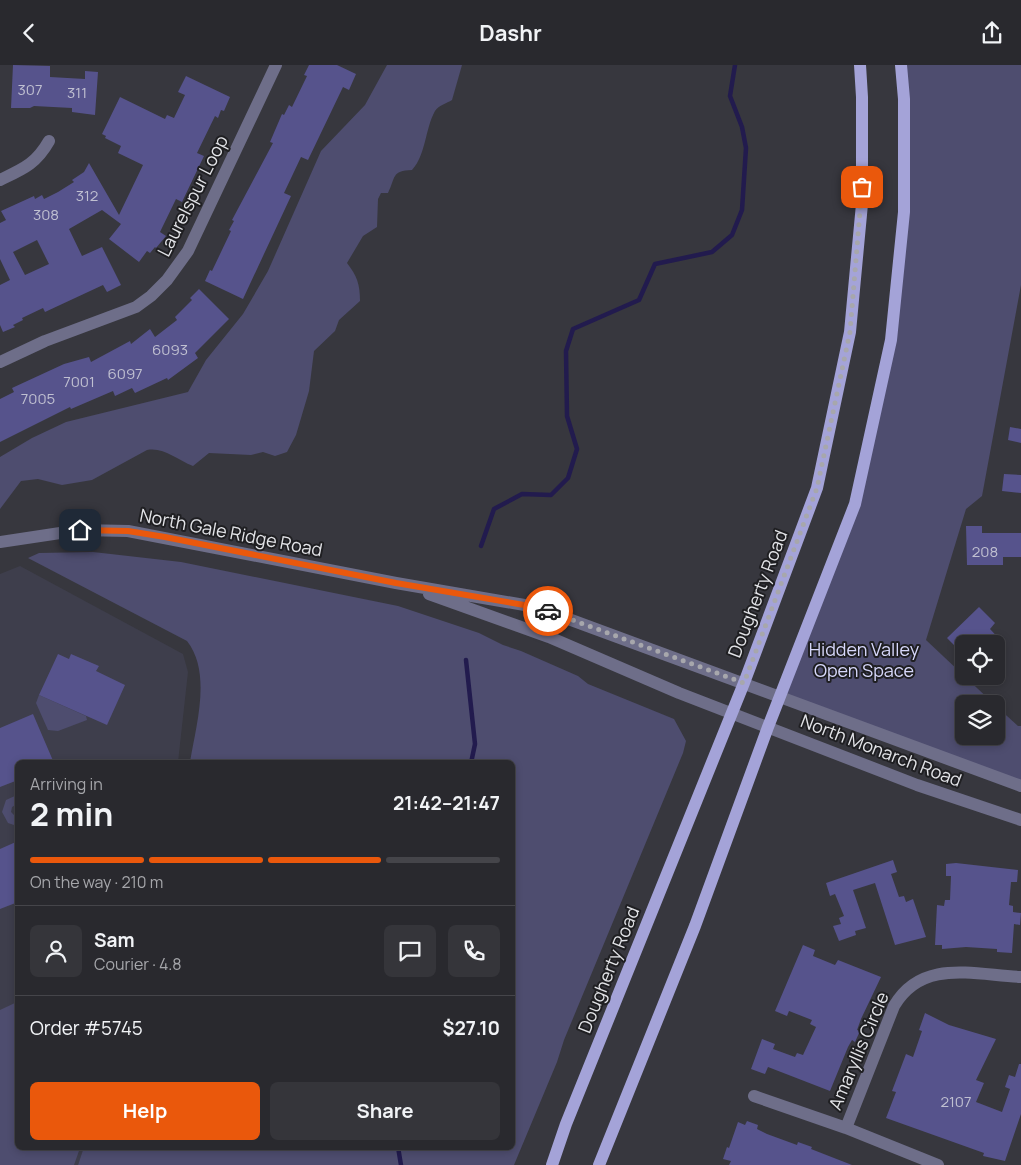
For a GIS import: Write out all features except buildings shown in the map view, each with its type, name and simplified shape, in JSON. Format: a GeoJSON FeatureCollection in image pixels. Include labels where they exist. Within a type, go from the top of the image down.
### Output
{"type":"FeatureCollection","features":[{"type":"Feature","properties":{"kind":"main road","name":"Dougherty Road"},"geometry":{"type":"LineString","coordinates":[[552,1165],[566,1124],[730,713],[744,683],[817,488],[850,332],[862,205],[862,97],[860,65]]}},
{"type":"Feature","properties":{"kind":"main road"},"geometry":{"type":"LineString","coordinates":[[599,1165],[695,926],[779,698],[856,504],[891,340],[904,212],[904,99],[901,65]]}},
{"type":"Feature","properties":{"kind":"street","name":"Laurelspur Loop"},"geometry":{"type":"LineString","coordinates":[[0,362],[44,341],[136,307],[151,296],[167,280],[188,251],[276,65]]}},
{"type":"Feature","properties":{"kind":"street"},"geometry":{"type":"LineString","coordinates":[[0,180],[27,168],[41,156],[49,141]]}},
{"type":"Feature","properties":{"kind":"street","name":"North Gale Ridge Road"},"geometry":{"type":"LineString","coordinates":[[0,542],[80,530],[128,531],[396,583],[536,607],[744,683],[779,698]]}},
{"type":"Feature","properties":{"kind":"street","name":"North Gale Ridge Road"},"geometry":{"type":"LineString","coordinates":[[396,583],[550,637],[730,713]]}},
{"type":"Feature","properties":{"kind":"street","name":"North Monarch Road"},"geometry":{"type":"LineString","coordinates":[[779,698],[1021,786]]}},
{"type":"Feature","properties":{"kind":"street","name":"North Monarch Road"},"geometry":{"type":"LineString","coordinates":[[730,713],[917,785],[1021,820]]}},
{"type":"Feature","properties":{"kind":"street","name":"Amaryllis Circle"},"geometry":{"type":"LineString","coordinates":[[846,1128],[894,1005],[902,992],[910,984],[930,974],[950,973],[1021,977]]}},
{"type":"Feature","properties":{"kind":"street","name":"Amaryllis Circle"},"geometry":{"type":"LineString","coordinates":[[754,1096],[846,1128],[938,1165]]}},
{"type":"Feature","properties":{"kind":"shaded area"},"geometry":{"type":"Polygon","coordinates":[[[20,566],[183,654],[188,672],[178,760],[15,760],[15,1150],[83,1150],[78,1165],[0,1165],[0,574],[20,566]]]}},
{"type":"Feature","properties":{"kind":"green space"},"geometry":{"type":"Polygon","coordinates":[[[387,65],[462,65],[452,100],[435,111],[417,164],[412,170],[397,173],[388,193],[381,193],[378,199],[377,227],[363,236],[347,263],[357,281],[360,301],[339,320],[335,331],[314,351],[309,391],[296,435],[287,452],[275,456],[263,452],[251,455],[209,453],[193,466],[165,452],[147,450],[92,480],[62,485],[38,479],[21,481],[0,509],[0,457],[32,438],[66,422],[188,392],[206,360],[243,314],[268,271],[321,151],[365,105],[387,65]]]}},
{"type":"Feature","properties":{"kind":"green space","name":"Hidden Valley Open Space"},"geometry":{"type":"Polygon","coordinates":[[[901,65],[1021,65],[1021,285],[982,496],[966,509],[926,640],[955,667],[955,685],[974,685],[984,695],[955,695],[955,745],[1005,745],[1005,714],[1018,726],[1021,726],[1021,786],[779,698],[855,504],[891,340],[904,212],[901,65]]]}},
{"type":"Feature","properties":{"kind":"green space"},"geometry":{"type":"Polygon","coordinates":[[[93,552],[181,562],[398,606],[479,633],[578,676],[588,684],[674,719],[686,741],[683,753],[514,1165],[78,1165],[83,1150],[515,1150],[515,760],[190,760],[201,684],[195,654],[187,641],[28,558],[39,553],[93,552]]]}},
{"type":"Feature","properties":{"kind":"green space"},"geometry":{"type":"Polygon","coordinates":[[[39,695],[86,716],[87,720],[58,731],[48,730],[36,703],[39,695]]]}},
{"type":"Feature","properties":{"kind":"green space"},"geometry":{"type":"Polygon","coordinates":[[[15,796],[15,805],[12,807],[11,812],[15,816],[15,825],[8,823],[2,812],[6,800],[15,796]]]}},
{"type":"Feature","properties":{"kind":"green space"},"geometry":{"type":"Polygon","coordinates":[[[15,1003],[15,1150],[79,1150],[74,1165],[0,1165],[0,1010],[15,1003]]]}},
{"type":"Feature","properties":{"kind":"waterway"},"geometry":{"type":"LineString","coordinates":[[481,546],[494,509],[522,494],[551,495],[568,478],[577,449],[567,416],[566,351],[573,329],[639,300],[655,264],[712,252],[732,235],[742,210],[746,148],[742,127],[730,96],[735,65]]}},
{"type":"Feature","properties":{"kind":"waterway"},"geometry":{"type":"LineString","coordinates":[[466,660],[475,744],[472,760]]}},
{"type":"Feature","properties":{"kind":"waterway"},"geometry":{"type":"LineString","coordinates":[[398,1150],[401,1165]]}},
{"type":"Feature","properties":{"kind":"way so far"},"geometry":{"type":"LineString","coordinates":[[548,611],[744,683],[817,488],[850,332],[862,187]]}},
{"type":"Feature","properties":{"kind":"route"},"geometry":{"type":"LineString","coordinates":[[80,530],[128,531],[165,537],[396,583],[536,607],[548,611]]}}]}
